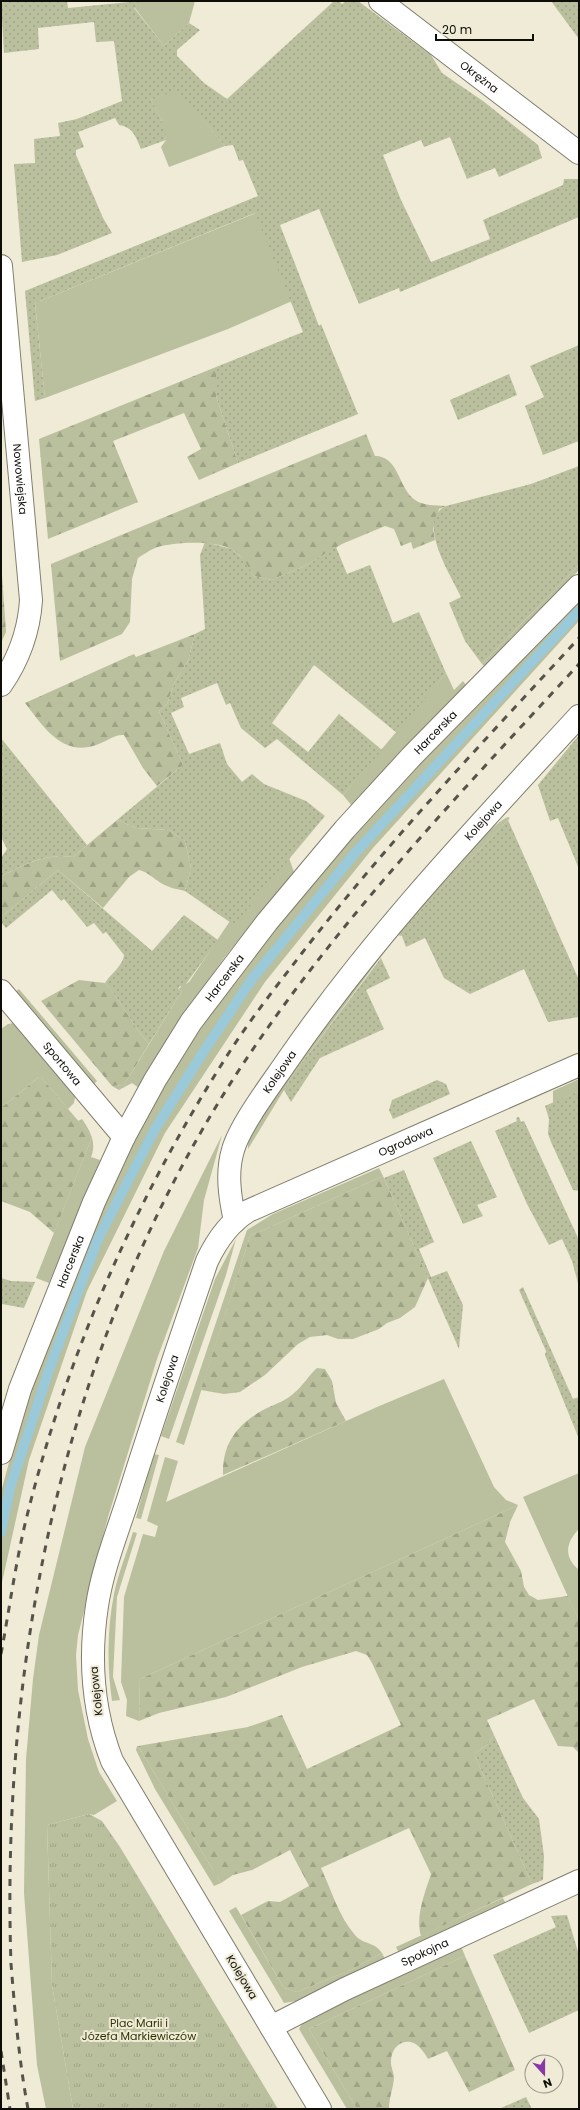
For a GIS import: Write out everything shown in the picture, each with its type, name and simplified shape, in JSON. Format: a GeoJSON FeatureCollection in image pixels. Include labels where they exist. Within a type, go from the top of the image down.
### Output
{"type":"FeatureCollection","features":[{"type":"Feature","properties":{"kind":"street","name":"Okrężna"},"geometry":{"type":"LineString","coordinates":[[380,1],[579,153]]}},
{"type":"Feature","properties":{"kind":"street","name":"Nowowiejska"},"geometry":{"type":"LineString","coordinates":[[1,266],[31,600],[29,622],[24,644],[1,685]]}},
{"type":"Feature","properties":{"kind":"street","name":"Harcerska"},"geometry":{"type":"LineString","coordinates":[[1,1453],[20,1389],[94,1202],[124,1137],[155,1080],[191,1022],[267,922],[345,829],[411,757],[579,586]]}},
{"type":"Feature","properties":{"kind":"street","name":"Kolejowa"},"geometry":{"type":"LineString","coordinates":[[320,2109],[118,1774],[102,1732],[93,1677],[97,1605],[125,1507],[207,1261],[213,1248],[234,1222],[229,1176],[233,1148],[278,1074],[317,1017],[390,924],[579,716]]}},
{"type":"Feature","properties":{"kind":"street","name":"Sportowa"},"geometry":{"type":"LineString","coordinates":[[1,991],[124,1137]]}},
{"type":"Feature","properties":{"kind":"street","name":"Ogrodowa"},"geometry":{"type":"LineString","coordinates":[[234,1222],[248,1210],[579,1065]]}},
{"type":"Feature","properties":{"kind":"street","name":"Spokojna"},"geometry":{"type":"LineString","coordinates":[[271,2027],[345,1989],[579,1881]]}},
{"type":"Feature","properties":{"kind":"green space"},"geometry":{"type":"Polygon","coordinates":[[[7,1],[67,1],[68,8],[140,1],[134,8],[164,46],[189,23],[200,30],[177,50],[177,56],[204,83],[227,99],[334,1],[339,1],[342,4],[346,1],[358,1],[431,55],[442,73],[483,101],[538,145],[542,158],[499,177],[495,168],[467,179],[450,137],[424,147],[421,140],[383,155],[401,200],[431,262],[490,239],[483,220],[563,185],[564,179],[579,179],[579,217],[400,292],[399,288],[359,304],[319,209],[280,225],[319,326],[321,324],[358,414],[238,463],[216,396],[216,367],[303,332],[255,213],[35,303],[45,398],[35,401],[25,291],[258,196],[243,160],[239,161],[233,145],[225,146],[177,90],[151,100],[163,124],[166,140],[141,149],[131,130],[119,125],[115,118],[78,132],[84,147],[76,150],[76,155],[103,218],[112,233],[57,255],[22,262],[14,164],[35,163],[34,139],[60,136],[58,123],[77,119],[122,101],[114,41],[96,42],[94,22],[38,28],[39,49],[4,53],[1,3],[7,1]]]}},
{"type":"Feature","properties":{"kind":"green space"},"geometry":{"type":"Polygon","coordinates":[[[140,1],[195,1],[189,23],[164,46],[134,7],[140,1]]]}},
{"type":"Feature","properties":{"kind":"green space"},"geometry":{"type":"Polygon","coordinates":[[[551,1],[579,1],[579,39],[551,1]]]}},
{"type":"Feature","properties":{"kind":"green space"},"geometry":{"type":"Polygon","coordinates":[[[177,89],[225,146],[169,167],[161,147],[166,140],[162,121],[151,100],[177,89]]]}},
{"type":"Feature","properties":{"kind":"green space"},"geometry":{"type":"Polygon","coordinates":[[[256,213],[292,301],[228,329],[45,398],[35,303],[256,213]]]}},
{"type":"Feature","properties":{"kind":"green space"},"geometry":{"type":"Polygon","coordinates":[[[579,345],[579,441],[543,455],[525,406],[544,397],[530,366],[579,345]]]}},
{"type":"Feature","properties":{"kind":"green space"},"geometry":{"type":"Polygon","coordinates":[[[216,367],[216,396],[238,463],[199,480],[187,457],[201,449],[184,413],[113,441],[138,502],[48,539],[39,439],[216,367]]]}},
{"type":"Feature","properties":{"kind":"green space"},"geometry":{"type":"Polygon","coordinates":[[[509,374],[517,395],[458,420],[450,400],[509,374]]]}},
{"type":"Feature","properties":{"kind":"green space"},"geometry":{"type":"Polygon","coordinates":[[[366,434],[375,456],[383,457],[389,461],[394,467],[409,495],[418,502],[446,506],[439,509],[433,529],[435,540],[413,549],[411,542],[401,546],[394,529],[385,526],[342,544],[305,566],[271,580],[254,576],[239,555],[226,547],[205,543],[181,543],[160,546],[138,558],[132,579],[130,622],[122,634],[60,661],[51,564],[366,434]]]}},
{"type":"Feature","properties":{"kind":"green space"},"geometry":{"type":"Polygon","coordinates":[[[579,466],[579,565],[482,664],[465,641],[449,603],[461,597],[444,563],[434,535],[434,523],[437,513],[446,506],[531,484],[579,466]]]}},
{"type":"Feature","properties":{"kind":"green space"},"geometry":{"type":"Polygon","coordinates":[[[205,542],[232,549],[244,560],[254,576],[271,580],[305,566],[336,547],[347,574],[370,565],[393,623],[419,612],[446,673],[397,733],[314,665],[272,723],[308,752],[339,714],[382,750],[343,795],[277,739],[265,748],[241,728],[230,703],[226,705],[217,683],[181,698],[184,707],[171,713],[189,754],[220,743],[227,764],[242,782],[252,774],[264,784],[306,801],[325,816],[234,925],[185,891],[191,868],[185,841],[169,830],[136,828],[117,820],[183,765],[159,711],[167,704],[175,682],[188,661],[195,634],[205,629],[200,555],[205,542]]]}},
{"type":"Feature","properties":{"kind":"green space"},"geometry":{"type":"Polygon","coordinates":[[[1,560],[6,632],[1,643],[1,560]]]}},
{"type":"Feature","properties":{"kind":"green space"},"geometry":{"type":"Polygon","coordinates":[[[579,565],[579,570],[485,667],[482,664],[579,565]]]}},
{"type":"Feature","properties":{"kind":"green space"},"geometry":{"type":"Polygon","coordinates":[[[579,599],[579,621],[373,848],[265,982],[165,1133],[87,1291],[29,1460],[1,1587],[1,1492],[20,1422],[80,1261],[130,1145],[158,1096],[199,1031],[244,967],[346,844],[423,759],[579,599]]]}},
{"type":"Feature","properties":{"kind":"green space"},"geometry":{"type":"Polygon","coordinates":[[[195,634],[188,661],[175,682],[167,704],[159,711],[183,765],[157,786],[143,768],[124,735],[113,737],[100,744],[84,748],[73,747],[63,743],[46,730],[25,703],[134,654],[136,657],[195,634]]]}},
{"type":"Feature","properties":{"kind":"green space"},"geometry":{"type":"Polygon","coordinates":[[[446,673],[454,690],[463,681],[466,685],[396,756],[352,806],[343,795],[446,673]]]}},
{"type":"Feature","properties":{"kind":"green space"},"geometry":{"type":"Polygon","coordinates":[[[579,735],[579,869],[558,818],[550,821],[538,785],[579,735]]]}},
{"type":"Feature","properties":{"kind":"green space"},"geometry":{"type":"Polygon","coordinates":[[[1,738],[87,845],[73,857],[62,856],[36,860],[1,876],[1,858],[7,849],[1,837],[1,738]]]}},
{"type":"Feature","properties":{"kind":"green space"},"geometry":{"type":"Polygon","coordinates":[[[508,817],[510,818],[397,935],[295,1072],[248,1149],[248,1142],[255,1126],[335,1008],[393,937],[475,845],[495,826],[508,817]]]}},
{"type":"Feature","properties":{"kind":"green space"},"geometry":{"type":"Polygon","coordinates":[[[117,820],[136,828],[169,830],[185,841],[191,868],[185,891],[167,886],[139,870],[129,877],[103,908],[58,870],[1,917],[1,876],[36,860],[63,856],[73,857],[117,820]]]}},
{"type":"Feature","properties":{"kind":"green space"},"geometry":{"type":"Polygon","coordinates":[[[508,820],[579,980],[579,1017],[548,1022],[524,969],[470,994],[444,978],[425,938],[406,947],[402,936],[397,935],[508,820]]]}},
{"type":"Feature","properties":{"kind":"green space"},"geometry":{"type":"Polygon","coordinates":[[[289,858],[294,872],[224,958],[173,1032],[139,1088],[132,1083],[119,1090],[112,1086],[124,1085],[182,991],[178,989],[189,982],[230,921],[234,924],[289,858]]]}},
{"type":"Feature","properties":{"kind":"green space"},"geometry":{"type":"Polygon","coordinates":[[[58,870],[152,951],[184,915],[218,940],[183,988],[180,986],[178,989],[182,991],[149,1044],[105,983],[119,966],[124,955],[106,932],[103,934],[94,923],[87,927],[64,899],[61,901],[52,890],[6,928],[1,922],[1,917],[58,870]]]}},
{"type":"Feature","properties":{"kind":"green space"},"geometry":{"type":"Polygon","coordinates":[[[381,958],[390,978],[366,990],[384,1029],[320,1058],[291,1102],[284,1090],[295,1072],[381,958]]]}},
{"type":"Feature","properties":{"kind":"green space"},"geometry":{"type":"Polygon","coordinates":[[[79,980],[105,983],[149,1044],[124,1085],[112,1086],[41,1001],[79,980]]]}},
{"type":"Feature","properties":{"kind":"green space"},"geometry":{"type":"Polygon","coordinates":[[[19,989],[97,1081],[93,1085],[15,992],[19,989]]]}},
{"type":"Feature","properties":{"kind":"green space"},"geometry":{"type":"Polygon","coordinates":[[[14,1023],[75,1097],[74,1103],[68,1109],[40,1076],[1,1108],[1,1029],[8,1024],[14,1023]]]}},
{"type":"Feature","properties":{"kind":"green space"},"geometry":{"type":"Polygon","coordinates":[[[40,1076],[92,1137],[54,1233],[30,1212],[1,1201],[1,1108],[40,1076]]]}},
{"type":"Feature","properties":{"kind":"green space"},"geometry":{"type":"Polygon","coordinates":[[[579,1079],[579,1091],[553,1103],[553,1091],[579,1079]]]}},
{"type":"Feature","properties":{"kind":"green space"},"geometry":{"type":"Polygon","coordinates":[[[437,1080],[446,1084],[450,1094],[393,1119],[389,1110],[392,1100],[437,1080]]]}},
{"type":"Feature","properties":{"kind":"green space"},"geometry":{"type":"Polygon","coordinates":[[[579,1091],[579,1191],[573,1190],[551,1142],[548,1134],[549,1119],[545,1106],[579,1091]]]}},
{"type":"Feature","properties":{"kind":"green space"},"geometry":{"type":"Polygon","coordinates":[[[519,1117],[521,1122],[524,1121],[579,1240],[579,1287],[572,1261],[562,1239],[549,1245],[527,1204],[495,1131],[517,1121],[516,1118],[519,1117]]]}},
{"type":"Feature","properties":{"kind":"green space"},"geometry":{"type":"Polygon","coordinates":[[[82,1119],[88,1128],[92,1137],[78,1121],[82,1119]]]}},
{"type":"Feature","properties":{"kind":"green space"},"geometry":{"type":"Polygon","coordinates":[[[222,1135],[204,1200],[198,1248],[157,1359],[108,1517],[78,1635],[76,1655],[78,1690],[88,1739],[99,1772],[117,1801],[94,1815],[89,1814],[47,1825],[52,1985],[73,2109],[46,2109],[37,2065],[24,1893],[26,1759],[33,1679],[39,1635],[85,1447],[164,1251],[222,1135]]]}},
{"type":"Feature","properties":{"kind":"green space"},"geometry":{"type":"Polygon","coordinates":[[[92,1137],[93,1152],[91,1157],[100,1160],[49,1283],[36,1278],[92,1137]]]}},
{"type":"Feature","properties":{"kind":"green space"},"geometry":{"type":"Polygon","coordinates":[[[471,1141],[497,1197],[477,1205],[483,1216],[463,1224],[433,1158],[471,1141]]]}},
{"type":"Feature","properties":{"kind":"green space"},"geometry":{"type":"Polygon","coordinates":[[[379,1168],[383,1176],[250,1236],[184,1445],[176,1442],[247,1230],[273,1214],[379,1168]]]}},
{"type":"Feature","properties":{"kind":"green space"},"geometry":{"type":"Polygon","coordinates":[[[404,1170],[434,1242],[419,1249],[431,1277],[447,1271],[463,1305],[459,1349],[384,1178],[404,1170]]]}},
{"type":"Feature","properties":{"kind":"green space"},"geometry":{"type":"Polygon","coordinates":[[[383,1176],[428,1278],[415,1307],[400,1318],[387,1323],[379,1329],[353,1339],[338,1339],[327,1335],[310,1337],[298,1344],[265,1375],[240,1392],[224,1394],[201,1390],[250,1236],[383,1176]]]}},
{"type":"Feature","properties":{"kind":"green space"},"geometry":{"type":"Polygon","coordinates":[[[236,1239],[226,1275],[169,1439],[161,1436],[215,1279],[236,1239]]]}},
{"type":"Feature","properties":{"kind":"green space"},"geometry":{"type":"Polygon","coordinates":[[[1,1278],[11,1281],[35,1282],[24,1308],[2,1304],[1,1278]]]}},
{"type":"Feature","properties":{"kind":"green space"},"geometry":{"type":"Polygon","coordinates":[[[523,1287],[573,1399],[579,1397],[579,1439],[545,1355],[546,1351],[519,1290],[523,1287]]]}},
{"type":"Feature","properties":{"kind":"green space"},"geometry":{"type":"Polygon","coordinates":[[[317,1368],[325,1369],[332,1381],[336,1403],[346,1421],[223,1475],[223,1463],[229,1443],[234,1434],[248,1420],[291,1395],[317,1368]]]}},
{"type":"Feature","properties":{"kind":"green space"},"geometry":{"type":"Polygon","coordinates":[[[444,1379],[494,1487],[506,1500],[518,1505],[140,1679],[139,1721],[126,1716],[127,1700],[121,1682],[124,1597],[143,1534],[155,1537],[158,1526],[147,1521],[165,1457],[178,1461],[166,1502],[377,1407],[444,1379]]]}},
{"type":"Feature","properties":{"kind":"green space"},"geometry":{"type":"Polygon","coordinates":[[[153,1454],[159,1455],[141,1519],[136,1518],[153,1454]]]}},
{"type":"Feature","properties":{"kind":"green space"},"geometry":{"type":"Polygon","coordinates":[[[579,1473],[579,1529],[571,1539],[568,1550],[570,1560],[579,1570],[579,1621],[523,1497],[579,1473]]]}},
{"type":"Feature","properties":{"kind":"green space"},"geometry":{"type":"Polygon","coordinates":[[[518,1505],[510,1522],[505,1542],[521,1571],[524,1587],[529,1595],[538,1600],[568,1596],[579,1621],[579,1753],[573,1747],[558,1746],[534,1699],[487,1720],[494,1735],[487,1745],[474,1754],[532,1884],[421,1936],[419,1928],[420,1913],[431,1874],[409,1828],[321,1868],[349,1928],[358,1938],[376,1947],[382,1953],[353,1969],[297,1992],[284,1988],[241,1915],[268,1901],[280,1902],[309,1886],[290,1850],[252,1870],[233,1875],[221,1883],[138,1746],[248,1727],[282,1715],[307,1769],[401,1725],[372,1663],[367,1655],[356,1651],[302,1667],[226,1697],[159,1713],[139,1721],[140,1679],[518,1505]]]}},
{"type":"Feature","properties":{"kind":"green space"},"geometry":{"type":"Polygon","coordinates":[[[133,1532],[137,1533],[117,1597],[113,1677],[120,1700],[112,1701],[108,1648],[110,1621],[118,1578],[133,1532]]]}},
{"type":"Feature","properties":{"kind":"green space"},"geometry":{"type":"Polygon","coordinates":[[[494,1735],[523,1798],[539,1819],[544,1856],[543,1880],[532,1884],[474,1754],[487,1745],[494,1735]]]}},
{"type":"Feature","properties":{"kind":"green space"},"geometry":{"type":"Polygon","coordinates":[[[137,1746],[221,1883],[214,1886],[155,1789],[136,1750],[137,1746]]]}},
{"type":"Feature","properties":{"kind":"green space","name":"Plac Marii i Józefa Markiewiczów"},"geometry":{"type":"Polygon","coordinates":[[[89,1814],[102,1821],[120,1847],[278,2109],[73,2109],[52,1985],[47,1825],[89,1814]]]}},
{"type":"Feature","properties":{"kind":"green space"},"geometry":{"type":"Polygon","coordinates":[[[503,1898],[506,1904],[399,1953],[396,1947],[503,1898]]]}},
{"type":"Feature","properties":{"kind":"green space"},"geometry":{"type":"Polygon","coordinates":[[[236,1907],[284,1988],[297,1992],[353,1969],[382,1953],[385,1959],[296,2001],[284,2003],[229,1911],[236,1907]]]}},
{"type":"Feature","properties":{"kind":"green space"},"geometry":{"type":"Polygon","coordinates":[[[567,1915],[579,1955],[579,2010],[529,2033],[493,1955],[556,1927],[551,1916],[567,1915]]]}},
{"type":"Feature","properties":{"kind":"green space"},"geometry":{"type":"Polygon","coordinates":[[[461,1946],[465,1956],[309,2029],[357,2109],[347,2109],[299,2029],[303,2022],[461,1946]]]}},
{"type":"Feature","properties":{"kind":"green space"},"geometry":{"type":"Polygon","coordinates":[[[465,1956],[515,2070],[469,2092],[447,2051],[428,2059],[417,2045],[412,2042],[402,2043],[398,2045],[392,2054],[391,2062],[394,2078],[389,2109],[357,2109],[309,2029],[465,1956]]]}},
{"type":"Feature","properties":{"kind":"green space"},"geometry":{"type":"Polygon","coordinates":[[[526,2097],[532,2109],[499,2109],[526,2097]]]}},
{"type":"Feature","properties":{"kind":"waterway"},"geometry":{"type":"LineString","coordinates":[[1,1532],[10,1488],[50,1367],[98,1239],[155,1129],[202,1054],[252,979],[355,853],[579,611]]}},
{"type":"Feature","properties":{"kind":"railway"},"geometry":{"type":"LineString","coordinates":[[1,1654],[25,1524],[41,1463],[60,1402],[82,1342],[132,1225],[192,1113],[225,1059],[262,1005],[368,871],[437,792],[579,638]]}},
{"type":"Feature","properties":{"kind":"railway"},"geometry":{"type":"LineString","coordinates":[[28,2109],[20,2055],[11,1964],[11,1844],[18,1725],[34,1606],[59,1489],[92,1375],[135,1264],[187,1157],[249,1055],[285,1003],[365,902],[449,805],[579,664]]}},
{"type":"Feature","properties":{"kind":"railway"},"geometry":{"type":"LineString","coordinates":[[1,2051],[10,2109]]}}]}
